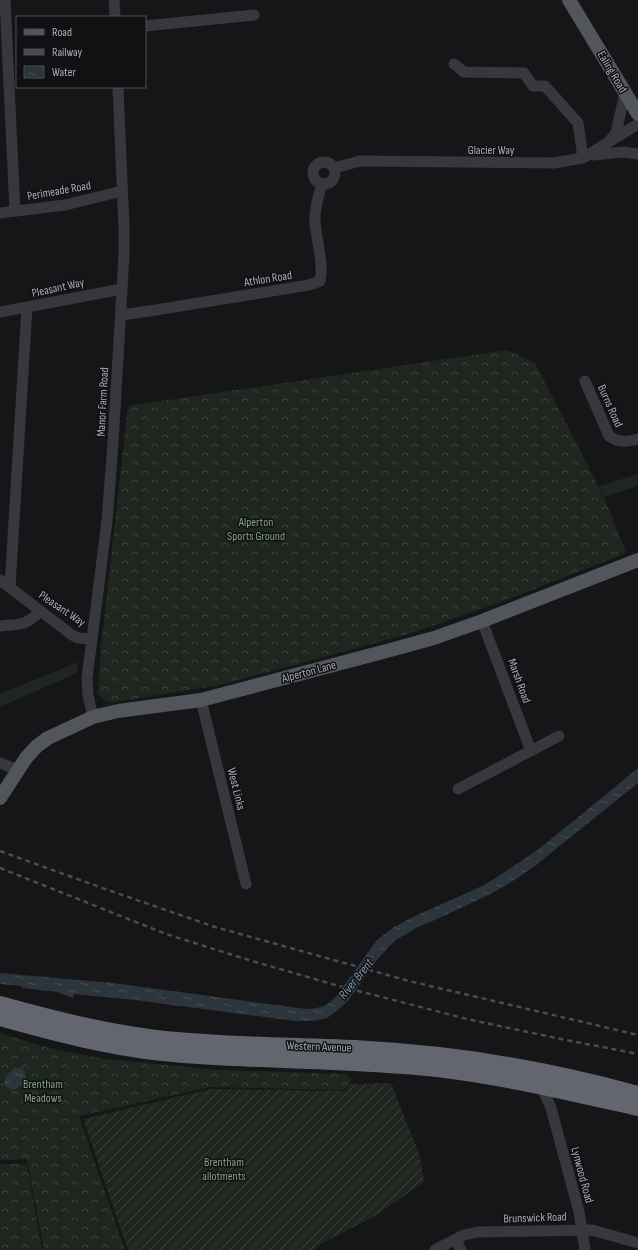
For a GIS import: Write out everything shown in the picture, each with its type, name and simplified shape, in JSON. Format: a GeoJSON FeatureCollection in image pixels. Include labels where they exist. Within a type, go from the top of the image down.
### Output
{"type":"FeatureCollection","features":[{"type":"Feature","properties":{"kind":"highway","name":"Western Avenue"},"geometry":{"type":"LineString","coordinates":[[0,1004],[54,1019],[118,1033],[220,1044],[370,1049],[439,1055],[506,1064],[598,1083],[638,1094]]}},
{"type":"Feature","properties":{"kind":"highway","name":"Western Avenue"},"geometry":{"type":"LineString","coordinates":[[0,1018],[47,1032],[108,1045],[160,1053],[216,1058],[371,1064],[430,1069],[497,1078],[638,1108]]}},
{"type":"Feature","properties":{"kind":"highway"},"geometry":{"type":"LineString","coordinates":[[598,1083],[638,1087]]}},
{"type":"Feature","properties":{"kind":"main road","name":"Ealing Road"},"geometry":{"type":"LineString","coordinates":[[575,1],[604,60],[638,114]]}},
{"type":"Feature","properties":{"kind":"main road","name":"Alperton Lane"},"geometry":{"type":"LineString","coordinates":[[0,798],[26,758],[37,746],[48,738],[93,717],[118,711],[201,700],[434,638],[482,621],[638,560]]}},
{"type":"Feature","properties":{"kind":"street"},"geometry":{"type":"LineString","coordinates":[[5,0],[15,211]]}},
{"type":"Feature","properties":{"kind":"street"},"geometry":{"type":"LineString","coordinates":[[114,0],[115,16]]}},
{"type":"Feature","properties":{"kind":"street"},"geometry":{"type":"LineString","coordinates":[[146,26],[254,15]]}},
{"type":"Feature","properties":{"kind":"street"},"geometry":{"type":"LineString","coordinates":[[454,64],[464,72],[524,73],[533,86],[546,86],[578,123],[585,157],[617,152],[638,154]]}},
{"type":"Feature","properties":{"kind":"street","name":"Manor Farm Road"},"geometry":{"type":"LineString","coordinates":[[93,717],[88,695],[87,678],[107,521],[124,255],[118,88]]}},
{"type":"Feature","properties":{"kind":"street"},"geometry":{"type":"LineString","coordinates":[[607,144],[616,133],[625,93]]}},
{"type":"Feature","properties":{"kind":"street","name":"Glacier Way"},"geometry":{"type":"LineString","coordinates":[[334,168],[360,161],[554,163],[585,157],[638,124]]}},
{"type":"Feature","properties":{"kind":"street"},"geometry":{"type":"LineString","coordinates":[[323,162],[330,164],[334,168],[335,175],[328,183],[322,184],[314,178],[313,173],[316,166],[323,162]]}},
{"type":"Feature","properties":{"kind":"street","name":"Athlon Road"},"geometry":{"type":"LineString","coordinates":[[121,314],[156,310],[310,285],[320,281],[322,271],[315,212],[322,184]]}},
{"type":"Feature","properties":{"kind":"street","name":"Perimeade Road"},"geometry":{"type":"LineString","coordinates":[[0,213],[65,205],[122,191]]}},
{"type":"Feature","properties":{"kind":"street","name":"Pleasant Way"},"geometry":{"type":"LineString","coordinates":[[0,312],[122,289]]}},
{"type":"Feature","properties":{"kind":"street"},"geometry":{"type":"LineString","coordinates":[[10,587],[27,307]]}},
{"type":"Feature","properties":{"kind":"street","name":"Burns Road"},"geometry":{"type":"LineString","coordinates":[[585,381],[609,436],[622,442],[638,438]]}},
{"type":"Feature","properties":{"kind":"street","name":"Pleasant Way"},"geometry":{"type":"LineString","coordinates":[[0,580],[78,638],[92,639]]}},
{"type":"Feature","properties":{"kind":"street"},"geometry":{"type":"LineString","coordinates":[[0,626],[24,623],[32,620],[40,611]]}},
{"type":"Feature","properties":{"kind":"street","name":"Marsh Road"},"geometry":{"type":"LineString","coordinates":[[482,621],[531,751]]}},
{"type":"Feature","properties":{"kind":"street","name":"West Links"},"geometry":{"type":"LineString","coordinates":[[201,700],[246,884]]}},
{"type":"Feature","properties":{"kind":"street"},"geometry":{"type":"LineString","coordinates":[[458,789],[559,736]]}},
{"type":"Feature","properties":{"kind":"street"},"geometry":{"type":"LineString","coordinates":[[0,763],[18,770]]}},
{"type":"Feature","properties":{"kind":"street","name":"Lynwood Road"},"geometry":{"type":"LineString","coordinates":[[542,1087],[551,1108],[579,1212],[585,1250]]}},
{"type":"Feature","properties":{"kind":"street"},"geometry":{"type":"LineString","coordinates":[[551,1108],[560,1098],[571,1093]]}},
{"type":"Feature","properties":{"kind":"street","name":"Brunswick Road"},"geometry":{"type":"LineString","coordinates":[[436,1250],[464,1235],[477,1232],[582,1229],[592,1230],[638,1243]]}},
{"type":"Feature","properties":{"kind":"street"},"geometry":{"type":"LineString","coordinates":[[456,1240],[461,1250]]}},
{"type":"Feature","properties":{"kind":"green space","name":"Alperton Sports Ground"},"geometry":{"type":"Polygon","coordinates":[[[507,350],[535,363],[604,497],[626,553],[509,599],[412,633],[220,685],[108,703],[98,694],[101,647],[128,406],[507,350]]]}},
{"type":"Feature","properties":{"kind":"green space"},"geometry":{"type":"Polygon","coordinates":[[[638,474],[638,486],[604,497],[600,486],[638,474]]]}},
{"type":"Feature","properties":{"kind":"green space"},"geometry":{"type":"Polygon","coordinates":[[[78,662],[77,673],[0,707],[0,694],[78,662]]]}},
{"type":"Feature","properties":{"kind":"green space","name":"Brentham Meadows"},"geometry":{"type":"Polygon","coordinates":[[[0,1033],[49,1048],[105,1059],[219,1070],[345,1074],[352,1079],[344,1090],[210,1087],[79,1116],[125,1250],[44,1250],[27,1159],[0,1160],[0,1033]]]}},
{"type":"Feature","properties":{"kind":"green space","name":"Brentham allotments"},"geometry":{"type":"Polygon","coordinates":[[[391,1083],[420,1156],[424,1182],[375,1216],[321,1244],[313,1250],[128,1250],[83,1119],[211,1089],[345,1091],[349,1084],[391,1083]]]}},
{"type":"Feature","properties":{"kind":"green space"},"geometry":{"type":"Polygon","coordinates":[[[0,1164],[27,1164],[42,1250],[0,1250],[0,1164]]]}},
{"type":"Feature","properties":{"kind":"water","name":"River Brent"},"geometry":{"type":"Polygon","coordinates":[[[638,768],[638,783],[536,865],[492,893],[418,927],[394,941],[377,960],[348,1001],[327,1018],[313,1021],[295,1021],[135,1000],[74,994],[73,998],[57,992],[0,984],[0,973],[113,983],[306,1009],[322,1006],[335,998],[377,940],[394,927],[484,885],[505,872],[536,851],[638,768]]]}},
{"type":"Feature","properties":{"kind":"water"},"geometry":{"type":"Polygon","coordinates":[[[14,1068],[23,1068],[26,1076],[25,1083],[13,1090],[5,1086],[5,1078],[14,1068]]]}},
{"type":"Feature","properties":{"kind":"railway"},"geometry":{"type":"LineString","coordinates":[[0,851],[215,927],[409,981],[638,1035]]}},
{"type":"Feature","properties":{"kind":"railway"},"geometry":{"type":"LineString","coordinates":[[0,868],[166,934],[252,961],[339,986],[467,1019],[638,1054]]}}]}
